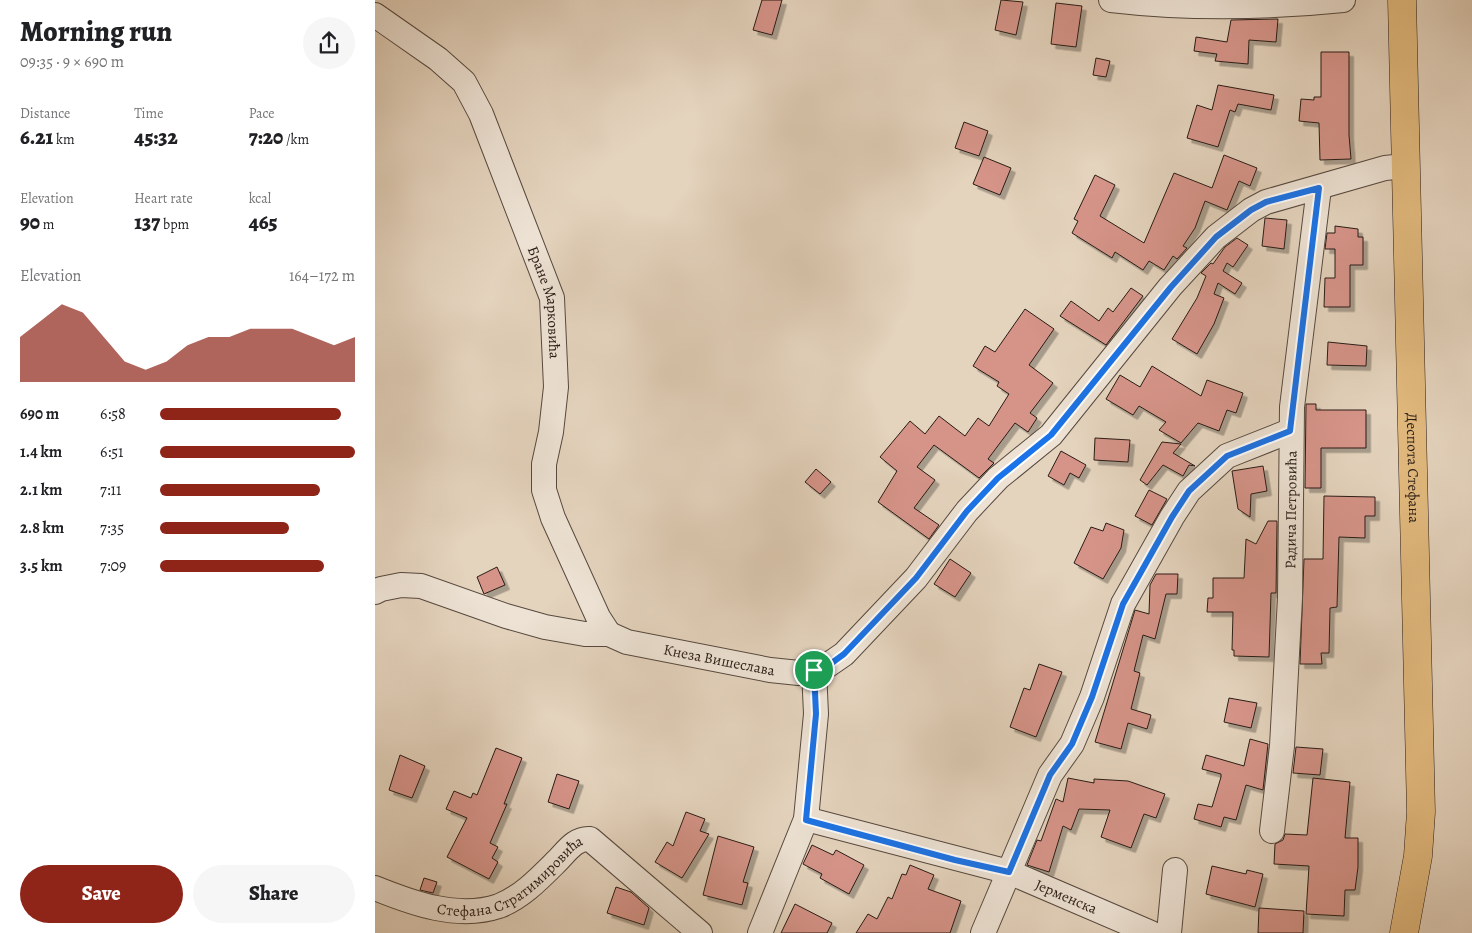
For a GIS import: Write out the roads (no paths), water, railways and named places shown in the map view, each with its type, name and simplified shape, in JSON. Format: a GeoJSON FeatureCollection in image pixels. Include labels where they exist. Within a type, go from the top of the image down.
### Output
{"type":"FeatureCollection","features":[{"type":"Feature","properties":{"kind":"main road","name":"Деспота Стефана"},"geometry":{"type":"LineString","coordinates":[[1402,0],[1421,812],[1418,856],[1404,933]]}},
{"type":"Feature","properties":{"kind":"street"},"geometry":{"type":"LineString","coordinates":[[1111,0],[1148,4],[1278,7],[1343,0]]}},
{"type":"Feature","properties":{"kind":"street","name":"Бране Марковића"},"geometry":{"type":"LineString","coordinates":[[375,15],[438,59],[464,82],[481,114],[552,298],[555,387],[551,432],[544,464],[544,490],[553,518],[598,617],[609,634]]}},
{"type":"Feature","properties":{"kind":"street","name":"Кнеза Вишеслава"},"geometry":{"type":"LineString","coordinates":[[375,592],[401,585],[421,586],[505,616],[545,627],[585,634],[609,634],[627,642],[762,668],[799,673],[829,665],[844,654],[916,578],[967,511],[998,478],[1051,435],[1171,287],[1216,237],[1251,210],[1266,202],[1385,168],[1405,166]]}},
{"type":"Feature","properties":{"kind":"street","name":"Радича Петровића"},"geometry":{"type":"LineString","coordinates":[[1272,831],[1282,746],[1291,598],[1290,431],[1319,188]]}},
{"type":"Feature","properties":{"kind":"street"},"geometry":{"type":"LineString","coordinates":[[983,933],[1050,775],[1072,744],[1092,697],[1123,604],[1172,517],[1189,491],[1227,456],[1290,431]]}},
{"type":"Feature","properties":{"kind":"street"},"geometry":{"type":"LineString","coordinates":[[760,933],[806,820],[816,714],[814,670]]}},
{"type":"Feature","properties":{"kind":"street","name":"Јерменска"},"geometry":{"type":"LineString","coordinates":[[806,820],[955,860],[1009,872],[1151,933]]}},
{"type":"Feature","properties":{"kind":"street","name":"Стефана Стратимировића"},"geometry":{"type":"LineString","coordinates":[[375,888],[409,902],[435,908],[482,909],[499,906],[536,882],[577,841],[590,839],[700,933]]}},
{"type":"Feature","properties":{"kind":"street"},"geometry":{"type":"LineString","coordinates":[[1169,933],[1175,870]]}}]}
